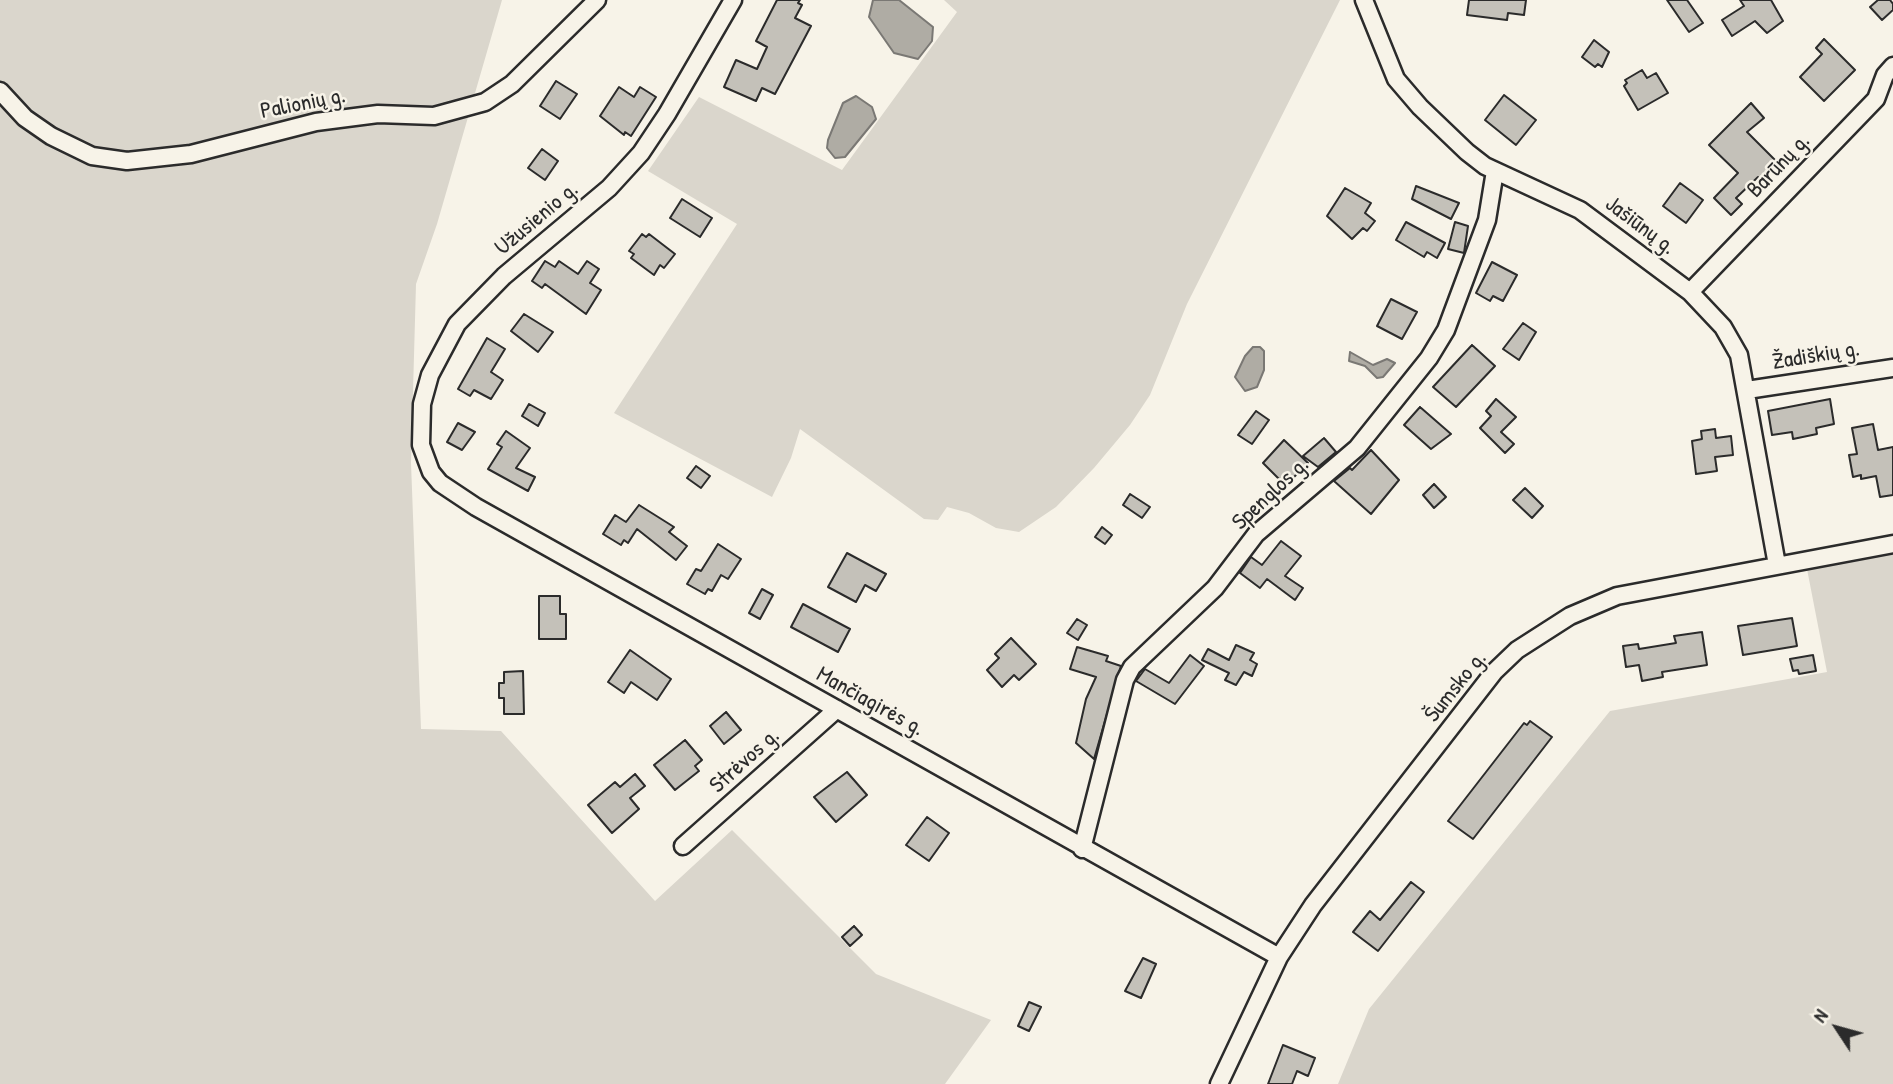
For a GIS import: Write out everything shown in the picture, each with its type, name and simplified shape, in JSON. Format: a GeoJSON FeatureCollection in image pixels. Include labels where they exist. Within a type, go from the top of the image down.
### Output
{"type":"FeatureCollection","features":[{"type":"Feature","properties":{"kind":"street","name":"Palionių g."},"geometry":{"type":"LineString","coordinates":[[0,91],[25,118],[51,136],[92,156],[127,161],[191,154],[316,122],[378,114],[434,117],[485,103],[512,84],[597,0]]}},
{"type":"Feature","properties":{"kind":"street","name":"Užusienio g."},"geometry":{"type":"LineString","coordinates":[[440,483],[425,461],[421,422],[430,375],[443,346],[474,306],[609,188],[641,153],[667,114],[733,0]]}},
{"type":"Feature","properties":{"kind":"street","name":"Jašiūnų g."},"geometry":{"type":"LineString","coordinates":[[1364,0],[1387,61],[1406,93],[1467,152],[1495,171],[1533,186],[1580,210],[1690,292],[1728,336],[1739,355],[1777,565]]}},
{"type":"Feature","properties":{"kind":"street","name":"Barūnų g."},"geometry":{"type":"LineString","coordinates":[[1690,292],[1876,99],[1885,75],[1893,66]]}},
{"type":"Feature","properties":{"kind":"street","name":"Spenglos g."},"geometry":{"type":"LineString","coordinates":[[1082,849],[1125,680],[1132,667],[1215,588],[1256,534],[1357,448],[1429,358],[1446,330],[1469,271],[1487,220],[1495,171]]}},
{"type":"Feature","properties":{"kind":"street","name":"Žadiškių g."},"geometry":{"type":"LineString","coordinates":[[1746,390],[1893,368]]}},
{"type":"Feature","properties":{"kind":"street","name":"Mančiagirės g."},"geometry":{"type":"LineString","coordinates":[[440,483],[476,507],[1279,957]]}},
{"type":"Feature","properties":{"kind":"street","name":"Šumsko g."},"geometry":{"type":"LineString","coordinates":[[1219,1084],[1279,957],[1329,883],[1494,672],[1517,650],[1570,616],[1617,596],[1893,544]]}},
{"type":"Feature","properties":{"kind":"street","name":"Strėvos g."},"geometry":{"type":"LineString","coordinates":[[683,846],[837,709]]}},
{"type":"Feature","properties":{"kind":"shaded area"},"geometry":{"type":"Polygon","coordinates":[[[0,0],[502,0],[437,224],[416,284],[411,463],[421,729],[501,731],[655,901],[732,830],[876,974],[991,1020],[945,1084],[0,1084],[0,0]]]}},
{"type":"Feature","properties":{"kind":"shaded area"},"geometry":{"type":"Polygon","coordinates":[[[873,0],[899,0],[933,27],[932,41],[918,59],[894,53],[869,17],[873,0]]]}},
{"type":"Feature","properties":{"kind":"shaded area"},"geometry":{"type":"Polygon","coordinates":[[[944,0],[1340,0],[1187,304],[1150,395],[1130,425],[1094,468],[1056,507],[1019,532],[996,528],[969,513],[947,507],[938,520],[924,519],[800,429],[791,458],[772,497],[614,413],[737,224],[648,171],[699,97],[842,170],[957,12],[944,0]]]}},
{"type":"Feature","properties":{"kind":"shaded area"},"geometry":{"type":"Polygon","coordinates":[[[856,96],[872,107],[876,119],[845,157],[835,158],[827,148],[828,140],[843,103],[856,96]]]}},
{"type":"Feature","properties":{"kind":"shaded area"},"geometry":{"type":"Polygon","coordinates":[[[1253,347],[1260,347],[1264,351],[1264,370],[1257,387],[1245,391],[1235,377],[1245,356],[1253,347]]]}},
{"type":"Feature","properties":{"kind":"shaded area"},"geometry":{"type":"Polygon","coordinates":[[[1350,352],[1373,365],[1387,359],[1395,363],[1383,377],[1377,378],[1365,366],[1349,361],[1350,352]]]}},
{"type":"Feature","properties":{"kind":"shaded area"},"geometry":{"type":"Polygon","coordinates":[[[1893,553],[1893,1084],[1338,1084],[1369,1009],[1610,711],[1827,672],[1807,569],[1893,553]]]}},
{"type":"Feature","properties":{"kind":"building"},"geometry":{"type":"Polygon","coordinates":[[[777,0],[800,0],[798,3],[802,5],[795,18],[811,26],[775,94],[762,88],[756,101],[724,87],[736,60],[757,69],[767,47],[756,41],[777,0]]]}},
{"type":"Feature","properties":{"kind":"building"},"geometry":{"type":"Polygon","coordinates":[[[1469,0],[1526,0],[1524,15],[1508,13],[1507,20],[1467,15],[1469,0]]]}},
{"type":"Feature","properties":{"kind":"building"},"geometry":{"type":"Polygon","coordinates":[[[1667,0],[1687,0],[1703,23],[1689,32],[1667,0]]]}},
{"type":"Feature","properties":{"kind":"building"},"geometry":{"type":"Polygon","coordinates":[[[1740,0],[1771,0],[1783,21],[1767,33],[1755,21],[1732,36],[1722,20],[1744,6],[1740,0]]]}},
{"type":"Feature","properties":{"kind":"building"},"geometry":{"type":"Polygon","coordinates":[[[1878,0],[1890,0],[1893,4],[1893,10],[1882,20],[1870,7],[1878,0]]]}},
{"type":"Feature","properties":{"kind":"building"},"geometry":{"type":"Polygon","coordinates":[[[1824,39],[1855,70],[1824,101],[1800,77],[1822,54],[1816,48],[1824,39]]]}},
{"type":"Feature","properties":{"kind":"building"},"geometry":{"type":"Polygon","coordinates":[[[1594,40],[1609,52],[1602,67],[1598,64],[1595,67],[1582,57],[1594,40]]]}},
{"type":"Feature","properties":{"kind":"building"},"geometry":{"type":"Polygon","coordinates":[[[1642,70],[1647,78],[1656,73],[1668,93],[1638,110],[1624,86],[1627,83],[1625,80],[1642,70]]]}},
{"type":"Feature","properties":{"kind":"building"},"geometry":{"type":"Polygon","coordinates":[[[556,81],[577,94],[560,119],[540,106],[556,81]]]}},
{"type":"Feature","properties":{"kind":"building"},"geometry":{"type":"Polygon","coordinates":[[[619,87],[634,97],[640,87],[656,97],[631,136],[625,132],[624,135],[600,116],[619,87]]]}},
{"type":"Feature","properties":{"kind":"building"},"geometry":{"type":"Polygon","coordinates":[[[1504,95],[1536,120],[1516,145],[1485,120],[1504,95]]]}},
{"type":"Feature","properties":{"kind":"building"},"geometry":{"type":"Polygon","coordinates":[[[1751,103],[1764,118],[1747,132],[1775,160],[1767,167],[1770,170],[1760,180],[1758,177],[1736,198],[1742,204],[1731,215],[1714,198],[1738,173],[1709,145],[1751,103]]]}},
{"type":"Feature","properties":{"kind":"building"},"geometry":{"type":"Polygon","coordinates":[[[542,149],[558,161],[545,180],[528,168],[542,149]]]}},
{"type":"Feature","properties":{"kind":"building"},"geometry":{"type":"Polygon","coordinates":[[[1680,183],[1703,200],[1686,223],[1663,206],[1680,183]]]}},
{"type":"Feature","properties":{"kind":"building"},"geometry":{"type":"Polygon","coordinates":[[[1416,186],[1459,203],[1451,219],[1412,199],[1416,186]]]}},
{"type":"Feature","properties":{"kind":"building"},"geometry":{"type":"Polygon","coordinates":[[[1345,188],[1371,203],[1365,213],[1375,221],[1367,231],[1363,228],[1352,239],[1327,216],[1345,188]]]}},
{"type":"Feature","properties":{"kind":"building"},"geometry":{"type":"Polygon","coordinates":[[[682,199],[712,218],[700,237],[670,218],[682,199]]]}},
{"type":"Feature","properties":{"kind":"building"},"geometry":{"type":"Polygon","coordinates":[[[1406,222],[1445,243],[1437,258],[1427,252],[1424,257],[1396,240],[1406,222]]]}},
{"type":"Feature","properties":{"kind":"building"},"geometry":{"type":"Polygon","coordinates":[[[1455,222],[1468,226],[1464,253],[1448,249],[1455,222]]]}},
{"type":"Feature","properties":{"kind":"building"},"geometry":{"type":"Polygon","coordinates":[[[642,234],[646,237],[649,234],[675,254],[664,268],[660,265],[654,275],[631,258],[634,254],[629,251],[642,234]]]}},
{"type":"Feature","properties":{"kind":"building"},"geometry":{"type":"Polygon","coordinates":[[[545,261],[555,267],[559,261],[578,274],[587,261],[599,269],[590,283],[601,290],[586,314],[545,284],[542,288],[532,281],[545,261]]]}},
{"type":"Feature","properties":{"kind":"building"},"geometry":{"type":"Polygon","coordinates":[[[1492,262],[1517,275],[1503,301],[1493,296],[1490,301],[1476,293],[1492,262]]]}},
{"type":"Feature","properties":{"kind":"building"},"geometry":{"type":"Polygon","coordinates":[[[1391,299],[1417,312],[1402,339],[1377,326],[1391,299]]]}},
{"type":"Feature","properties":{"kind":"building"},"geometry":{"type":"Polygon","coordinates":[[[524,314],[553,332],[538,352],[511,331],[524,314]]]}},
{"type":"Feature","properties":{"kind":"building"},"geometry":{"type":"Polygon","coordinates":[[[1523,323],[1536,332],[1519,360],[1503,349],[1523,323]]]}},
{"type":"Feature","properties":{"kind":"building"},"geometry":{"type":"Polygon","coordinates":[[[487,338],[505,349],[491,372],[503,380],[491,399],[474,390],[470,396],[458,389],[487,338]]]}},
{"type":"Feature","properties":{"kind":"building"},"geometry":{"type":"Polygon","coordinates":[[[1472,345],[1495,366],[1456,407],[1433,387],[1472,345]]]}},
{"type":"Feature","properties":{"kind":"building"},"geometry":{"type":"Polygon","coordinates":[[[1496,399],[1516,417],[1501,432],[1514,444],[1505,453],[1480,428],[1491,416],[1486,411],[1496,399]]]}},
{"type":"Feature","properties":{"kind":"building"},"geometry":{"type":"Polygon","coordinates":[[[1830,399],[1834,424],[1816,428],[1817,434],[1793,439],[1792,432],[1772,435],[1768,411],[1830,399]]]}},
{"type":"Feature","properties":{"kind":"building"},"geometry":{"type":"Polygon","coordinates":[[[529,404],[545,413],[538,426],[522,416],[529,404]]]}},
{"type":"Feature","properties":{"kind":"building"},"geometry":{"type":"Polygon","coordinates":[[[1420,407],[1451,434],[1431,449],[1404,425],[1420,407]]]}},
{"type":"Feature","properties":{"kind":"building"},"geometry":{"type":"Polygon","coordinates":[[[1256,411],[1269,420],[1252,444],[1238,435],[1256,411]]]}},
{"type":"Feature","properties":{"kind":"building"},"geometry":{"type":"Polygon","coordinates":[[[458,423],[475,432],[462,450],[447,442],[458,423]]]}},
{"type":"Feature","properties":{"kind":"building"},"geometry":{"type":"Polygon","coordinates":[[[1873,424],[1878,450],[1893,447],[1893,495],[1880,497],[1876,476],[1861,479],[1861,475],[1853,477],[1849,455],[1857,454],[1852,428],[1873,424]]]}},
{"type":"Feature","properties":{"kind":"building"},"geometry":{"type":"Polygon","coordinates":[[[1715,429],[1716,438],[1731,436],[1733,455],[1715,457],[1717,471],[1696,474],[1692,441],[1702,439],[1701,431],[1715,429]]]}},
{"type":"Feature","properties":{"kind":"building"},"geometry":{"type":"Polygon","coordinates":[[[506,431],[530,448],[516,468],[535,477],[528,491],[488,469],[502,447],[497,444],[506,431]]]}},
{"type":"Feature","properties":{"kind":"building"},"geometry":{"type":"Polygon","coordinates":[[[1324,438],[1336,452],[1318,467],[1303,456],[1324,438]]]}},
{"type":"Feature","properties":{"kind":"building"},"geometry":{"type":"Polygon","coordinates":[[[1284,440],[1308,463],[1291,480],[1287,476],[1282,482],[1263,463],[1284,440]]]}},
{"type":"Feature","properties":{"kind":"building"},"geometry":{"type":"Polygon","coordinates":[[[1371,450],[1399,480],[1371,514],[1334,481],[1350,468],[1352,470],[1371,450]]]}},
{"type":"Feature","properties":{"kind":"building"},"geometry":{"type":"Polygon","coordinates":[[[696,466],[710,476],[701,488],[687,478],[696,466]]]}},
{"type":"Feature","properties":{"kind":"building"},"geometry":{"type":"Polygon","coordinates":[[[1434,484],[1446,497],[1434,508],[1423,495],[1434,484]]]}},
{"type":"Feature","properties":{"kind":"building"},"geometry":{"type":"Polygon","coordinates":[[[1525,488],[1543,506],[1532,518],[1513,500],[1525,488]]]}},
{"type":"Feature","properties":{"kind":"building"},"geometry":{"type":"Polygon","coordinates":[[[1130,494],[1150,507],[1142,518],[1123,505],[1130,494]]]}},
{"type":"Feature","properties":{"kind":"building"},"geometry":{"type":"Polygon","coordinates":[[[639,505],[674,527],[669,532],[687,546],[676,560],[637,529],[628,543],[624,540],[621,545],[603,534],[615,515],[626,522],[639,505]]]}},
{"type":"Feature","properties":{"kind":"building"},"geometry":{"type":"Polygon","coordinates":[[[1102,527],[1112,535],[1105,544],[1095,537],[1102,527]]]}},
{"type":"Feature","properties":{"kind":"building"},"geometry":{"type":"Polygon","coordinates":[[[1281,541],[1301,556],[1285,576],[1303,588],[1295,600],[1267,579],[1260,588],[1240,573],[1251,557],[1262,565],[1281,541]]]}},
{"type":"Feature","properties":{"kind":"building"},"geometry":{"type":"Polygon","coordinates":[[[718,544],[741,559],[728,579],[721,575],[712,591],[708,589],[705,594],[687,584],[696,569],[701,571],[718,544]]]}},
{"type":"Feature","properties":{"kind":"building"},"geometry":{"type":"Polygon","coordinates":[[[847,553],[886,574],[876,591],[865,585],[856,602],[828,587],[847,553]]]}},
{"type":"Feature","properties":{"kind":"building"},"geometry":{"type":"Polygon","coordinates":[[[762,589],[773,595],[760,619],[749,613],[762,589]]]}},
{"type":"Feature","properties":{"kind":"building"},"geometry":{"type":"Polygon","coordinates":[[[539,596],[560,596],[560,614],[566,614],[566,639],[539,639],[539,596]]]}},
{"type":"Feature","properties":{"kind":"building"},"geometry":{"type":"Polygon","coordinates":[[[803,604],[850,629],[838,652],[791,627],[803,604]]]}},
{"type":"Feature","properties":{"kind":"building"},"geometry":{"type":"Polygon","coordinates":[[[1792,618],[1797,646],[1743,655],[1738,626],[1792,618]]]}},
{"type":"Feature","properties":{"kind":"building"},"geometry":{"type":"Polygon","coordinates":[[[1077,619],[1087,625],[1078,640],[1067,633],[1077,619]]]}},
{"type":"Feature","properties":{"kind":"building"},"geometry":{"type":"Polygon","coordinates":[[[1702,632],[1707,665],[1662,672],[1663,677],[1642,681],[1639,665],[1626,667],[1623,646],[1638,644],[1639,649],[1676,643],[1674,636],[1702,632]]]}},
{"type":"Feature","properties":{"kind":"building"},"geometry":{"type":"Polygon","coordinates":[[[1011,638],[1036,664],[1019,680],[1014,675],[1002,687],[987,670],[999,658],[995,654],[1011,638]]]}},
{"type":"Feature","properties":{"kind":"building"},"geometry":{"type":"Polygon","coordinates":[[[1236,645],[1254,653],[1250,660],[1257,664],[1252,676],[1244,672],[1236,685],[1225,680],[1229,673],[1202,660],[1208,649],[1229,660],[1236,645]]]}},
{"type":"Feature","properties":{"kind":"building"},"geometry":{"type":"Polygon","coordinates":[[[1077,647],[1108,656],[1106,661],[1121,666],[1094,759],[1076,743],[1086,699],[1096,677],[1070,669],[1077,647]]]}},
{"type":"Feature","properties":{"kind":"building"},"geometry":{"type":"Polygon","coordinates":[[[630,650],[671,679],[657,700],[631,682],[624,693],[608,682],[630,650]]]}},
{"type":"Feature","properties":{"kind":"building"},"geometry":{"type":"Polygon","coordinates":[[[1190,655],[1204,666],[1175,704],[1136,681],[1145,669],[1169,683],[1190,655]]]}},
{"type":"Feature","properties":{"kind":"building"},"geometry":{"type":"Polygon","coordinates":[[[1813,655],[1816,671],[1799,674],[1798,670],[1793,671],[1790,659],[1813,655]]]}},
{"type":"Feature","properties":{"kind":"building"},"geometry":{"type":"Polygon","coordinates":[[[523,671],[524,714],[504,714],[504,698],[499,698],[499,683],[504,683],[504,672],[523,671]]]}},
{"type":"Feature","properties":{"kind":"building"},"geometry":{"type":"Polygon","coordinates":[[[726,712],[741,730],[724,744],[710,726],[726,712]]]}},
{"type":"Feature","properties":{"kind":"building"},"geometry":{"type":"Polygon","coordinates":[[[1530,721],[1552,737],[1473,839],[1448,821],[1524,723],[1527,725],[1530,721]]]}},
{"type":"Feature","properties":{"kind":"building"},"geometry":{"type":"Polygon","coordinates":[[[685,740],[702,760],[695,766],[699,771],[675,790],[654,765],[685,740]]]}},
{"type":"Feature","properties":{"kind":"building"},"geometry":{"type":"Polygon","coordinates":[[[847,772],[867,795],[836,822],[814,797],[847,772]]]}},
{"type":"Feature","properties":{"kind":"building"},"geometry":{"type":"Polygon","coordinates":[[[635,774],[645,786],[630,798],[639,809],[612,833],[588,805],[615,782],[620,787],[635,774]]]}},
{"type":"Feature","properties":{"kind":"building"},"geometry":{"type":"Polygon","coordinates":[[[927,817],[949,833],[929,861],[906,845],[927,817]]]}},
{"type":"Feature","properties":{"kind":"building"},"geometry":{"type":"Polygon","coordinates":[[[1411,882],[1424,892],[1378,951],[1353,932],[1370,911],[1380,920],[1411,882]]]}},
{"type":"Feature","properties":{"kind":"building"},"geometry":{"type":"Polygon","coordinates":[[[854,926],[862,935],[850,946],[842,937],[854,926]]]}},
{"type":"Feature","properties":{"kind":"building"},"geometry":{"type":"Polygon","coordinates":[[[1143,958],[1156,964],[1141,998],[1125,991],[1143,958]]]}},
{"type":"Feature","properties":{"kind":"building"},"geometry":{"type":"Polygon","coordinates":[[[1029,1002],[1041,1007],[1029,1031],[1018,1026],[1029,1002]]]}},
{"type":"Feature","properties":{"kind":"building"},"geometry":{"type":"Polygon","coordinates":[[[1283,1045],[1315,1058],[1308,1076],[1297,1071],[1292,1084],[1268,1084],[1283,1045]]]}}]}
